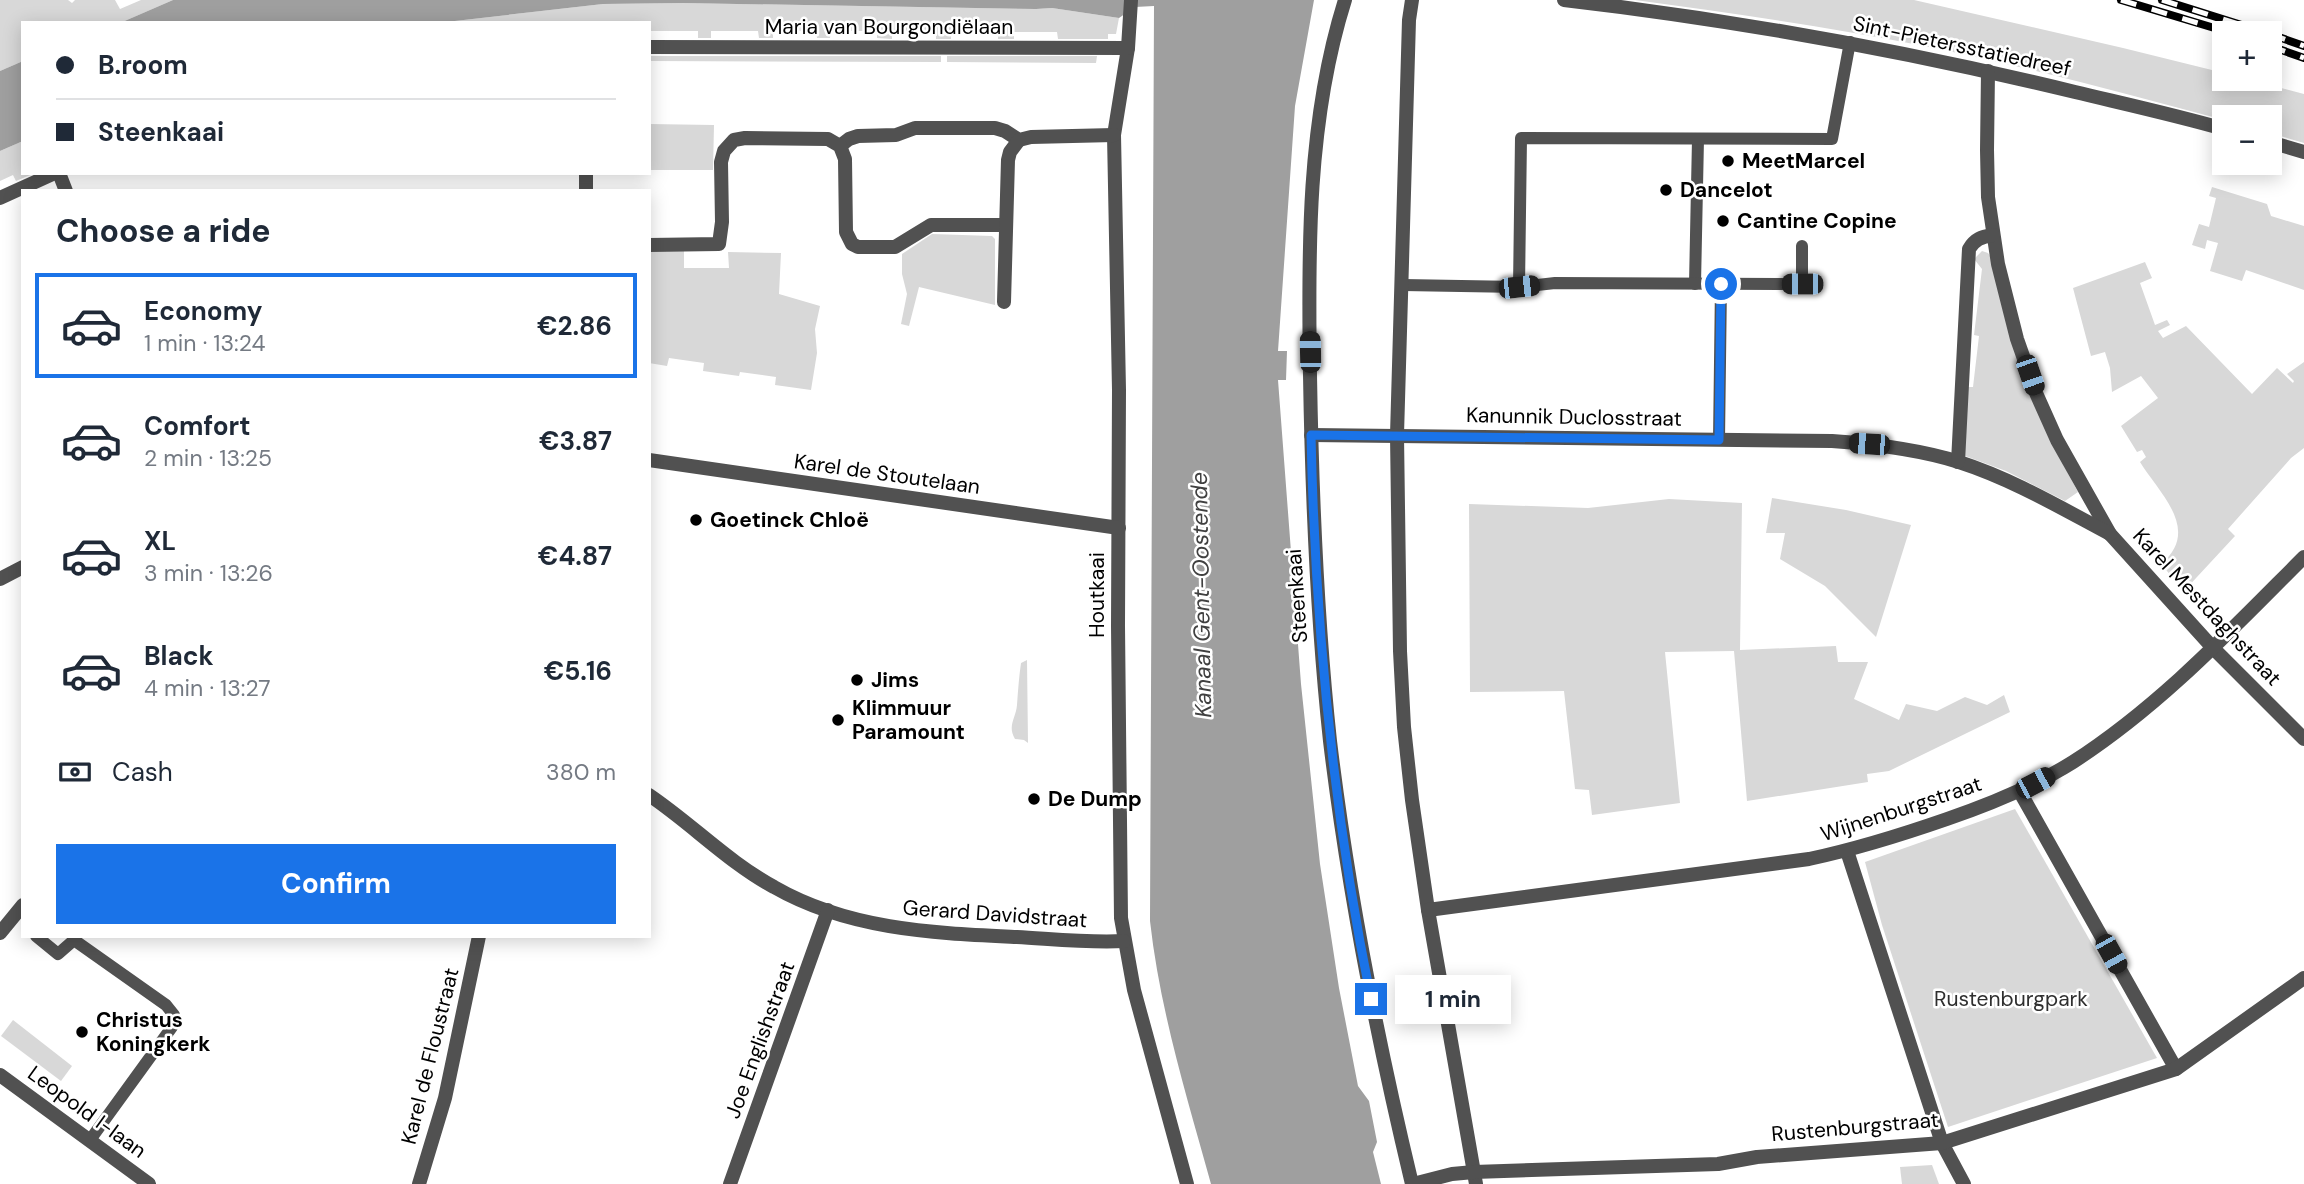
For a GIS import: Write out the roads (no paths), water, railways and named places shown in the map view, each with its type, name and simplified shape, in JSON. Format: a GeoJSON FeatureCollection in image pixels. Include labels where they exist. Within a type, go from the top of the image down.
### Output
{"type":"FeatureCollection","features":[{"type":"Feature","properties":{"kind":"street","name":"Houtkaai"},"geometry":{"type":"LineString","coordinates":[[1130,0],[1128,48],[1114,135],[1121,905],[1124,941],[1149,1050],[1187,1184]]}},
{"type":"Feature","properties":{"kind":"street","name":"Steenkaai"},"geometry":{"type":"LineString","coordinates":[[1345,0],[1326,73],[1314,175],[1309,324],[1313,525],[1330,741],[1345,852],[1387,1080],[1412,1184]]}},
{"type":"Feature","properties":{"kind":"street"},"geometry":{"type":"LineString","coordinates":[[1412,0],[1409,20],[1397,435],[1400,650],[1404,727],[1428,910],[1475,1178]]}},
{"type":"Feature","properties":{"kind":"street","name":"Sint-Pietersstatiedreef"},"geometry":{"type":"LineString","coordinates":[[1564,0],[1755,26],[1850,43],[1988,71],[2212,126]]}},
{"type":"Feature","properties":{"kind":"street","name":"Maria van Bourgondiëlaan"},"geometry":{"type":"LineString","coordinates":[[651,47],[1128,48]]}},
{"type":"Feature","properties":{"kind":"street","name":"Karel Mestdaghstraat"},"geometry":{"type":"LineString","coordinates":[[1988,71],[1988,197],[1993,235],[2017,340],[2057,440],[2110,534],[2213,648],[2304,739]]}},
{"type":"Feature","properties":{"kind":"street"},"geometry":{"type":"LineString","coordinates":[[840,146],[858,136],[896,135],[915,128],[995,128],[1006,131],[1019,140]]}},
{"type":"Feature","properties":{"kind":"street"},"geometry":{"type":"LineString","coordinates":[[1004,302],[1008,160],[1014,145],[1019,140],[1031,137],[1114,135]]}},
{"type":"Feature","properties":{"kind":"street"},"geometry":{"type":"LineString","coordinates":[[651,245],[719,244],[722,222],[721,162],[724,151],[734,140],[745,138],[828,139],[840,146],[845,159],[846,232],[852,244],[858,247],[895,247],[932,225],[1006,225]]}},
{"type":"Feature","properties":{"kind":"street"},"geometry":{"type":"LineString","coordinates":[[2282,146],[2304,152]]}},
{"type":"Feature","properties":{"kind":"street"},"geometry":{"type":"LineString","coordinates":[[0,198],[52,175]]}},
{"type":"Feature","properties":{"kind":"street"},"geometry":{"type":"LineString","coordinates":[[1958,462],[1969,249],[1980,237],[1993,235]]}},
{"type":"Feature","properties":{"kind":"street","name":"Kanunnik Duclosstraat"},"geometry":{"type":"LineString","coordinates":[[1311,435],[1832,441],[1906,450],[1958,462]]}},
{"type":"Feature","properties":{"kind":"street","name":"Karel de Stoutelaan"},"geometry":{"type":"LineString","coordinates":[[651,460],[1119,528]]}},
{"type":"Feature","properties":{"kind":"street","name":"Karel Mestdaghstraat"},"geometry":{"type":"LineString","coordinates":[[1958,462],[2011,483],[2110,534]]}},
{"type":"Feature","properties":{"kind":"street","name":"Wijnenburgstraat"},"geometry":{"type":"LineString","coordinates":[[1428,910],[1741,869],[1847,851],[1902,835],[2020,792],[2074,761],[2163,694],[2304,557]]}},
{"type":"Feature","properties":{"kind":"street"},"geometry":{"type":"LineString","coordinates":[[0,579],[21,568]]}},
{"type":"Feature","properties":{"kind":"street"},"geometry":{"type":"LineString","coordinates":[[2020,792],[2176,1069]]}},
{"type":"Feature","properties":{"kind":"street","name":"Gerard Davidstraat"},"geometry":{"type":"LineString","coordinates":[[651,797],[753,874],[785,893],[854,919],[931,933],[1124,941]]}},
{"type":"Feature","properties":{"kind":"street"},"geometry":{"type":"LineString","coordinates":[[1847,851],[1942,1143],[1964,1184]]}},
{"type":"Feature","properties":{"kind":"street","name":"Joe Englishstraat"},"geometry":{"type":"LineString","coordinates":[[730,1184],[828,910]]}},
{"type":"Feature","properties":{"kind":"street"},"geometry":{"type":"LineString","coordinates":[[0,933],[17,922]]}},
{"type":"Feature","properties":{"kind":"street","name":"Karel de Floustraat"},"geometry":{"type":"LineString","coordinates":[[419,1184],[445,1098],[479,938]]}},
{"type":"Feature","properties":{"kind":"street","name":"Rustenburgstraat"},"geometry":{"type":"LineString","coordinates":[[1412,1184],[1452,1174],[1475,1178],[1718,1164],[1757,1157],[1942,1143],[2176,1069],[2304,978]]}},
{"type":"Feature","properties":{"kind":"street","name":"Leopold I-laan"},"geometry":{"type":"LineString","coordinates":[[0,1076],[149,1184]]}},
{"type":"Feature","properties":{"kind":"lane"},"geometry":{"type":"LineString","coordinates":[[1519,287],[1521,138],[1832,139],[1850,43]]}},
{"type":"Feature","properties":{"kind":"lane"},"geometry":{"type":"LineString","coordinates":[[1695,284],[1698,139]]}},
{"type":"Feature","properties":{"kind":"lane"},"geometry":{"type":"LineString","coordinates":[[1403,285],[1519,287],[1555,284],[1802,284],[1802,246]]}},
{"type":"Feature","properties":{"kind":"lane"},"geometry":{"type":"LineString","coordinates":[[1719,440],[1721,284]]}},
{"type":"Feature","properties":{"kind":"lane"},"geometry":{"type":"LineString","coordinates":[[38,938],[58,954],[74,940],[166,1005],[174,1015],[172,1027],[90,1140]]}},
{"type":"Feature","properties":{"kind":"water","name":"Kanaal Gent-Oostende"},"geometry":{"type":"Polygon","coordinates":[[[173,0],[1314,0],[1295,106],[1278,351],[1287,351],[1286,380],[1278,380],[1301,684],[1320,864],[1339,988],[1358,1086],[1369,1101],[1377,1142],[1373,1152],[1381,1184],[1211,1184],[1175,1054],[1160,988],[1150,921],[1154,6],[1135,7],[1119,18],[1052,8],[683,3],[603,4],[454,21],[125,21],[173,0]]]}},
{"type":"Feature","properties":{"kind":"water"},"geometry":{"type":"Polygon","coordinates":[[[21,62],[21,142],[0,151],[0,71],[21,62]]]}},
{"type":"Feature","properties":{"kind":"railway"},"geometry":{"type":"LineString","coordinates":[[2121,0],[2212,27]]}},
{"type":"Feature","properties":{"kind":"railway"},"geometry":{"type":"LineString","coordinates":[[2162,0],[2229,21]]}},
{"type":"Feature","properties":{"kind":"railway"},"geometry":{"type":"LineString","coordinates":[[2282,38],[2304,46]]}},
{"type":"Feature","properties":{"kind":"railway"},"geometry":{"type":"LineString","coordinates":[[2282,50],[2304,58]]}},
{"type":"Feature","properties":{"kind":"place","name":"MeetMarcel"},"geometry":{"type":"Point","coordinates":[1728,161]}},
{"type":"Feature","properties":{"kind":"place","name":"Dancelot"},"geometry":{"type":"Point","coordinates":[1666,190]}},
{"type":"Feature","properties":{"kind":"place","name":"Cantine Copine"},"geometry":{"type":"Point","coordinates":[1723,221]}},
{"type":"Feature","properties":{"kind":"place","name":"Goetinck Chloë"},"geometry":{"type":"Point","coordinates":[696,520]}},
{"type":"Feature","properties":{"kind":"place","name":"Jims"},"geometry":{"type":"Point","coordinates":[857,680]}},
{"type":"Feature","properties":{"kind":"place","name":"Klimmuur Paramount"},"geometry":{"type":"Point","coordinates":[838,720]}},
{"type":"Feature","properties":{"kind":"place","name":"De Dump"},"geometry":{"type":"Point","coordinates":[1034,799]}},
{"type":"Feature","properties":{"kind":"place","name":"Christus Koningkerk"},"geometry":{"type":"Point","coordinates":[82,1032]}},
{"type":"Feature","properties":{"kind":"park label","name":"Rustenburgpark"},"geometry":{"type":"Point","coordinates":[2011,999]}}]}
